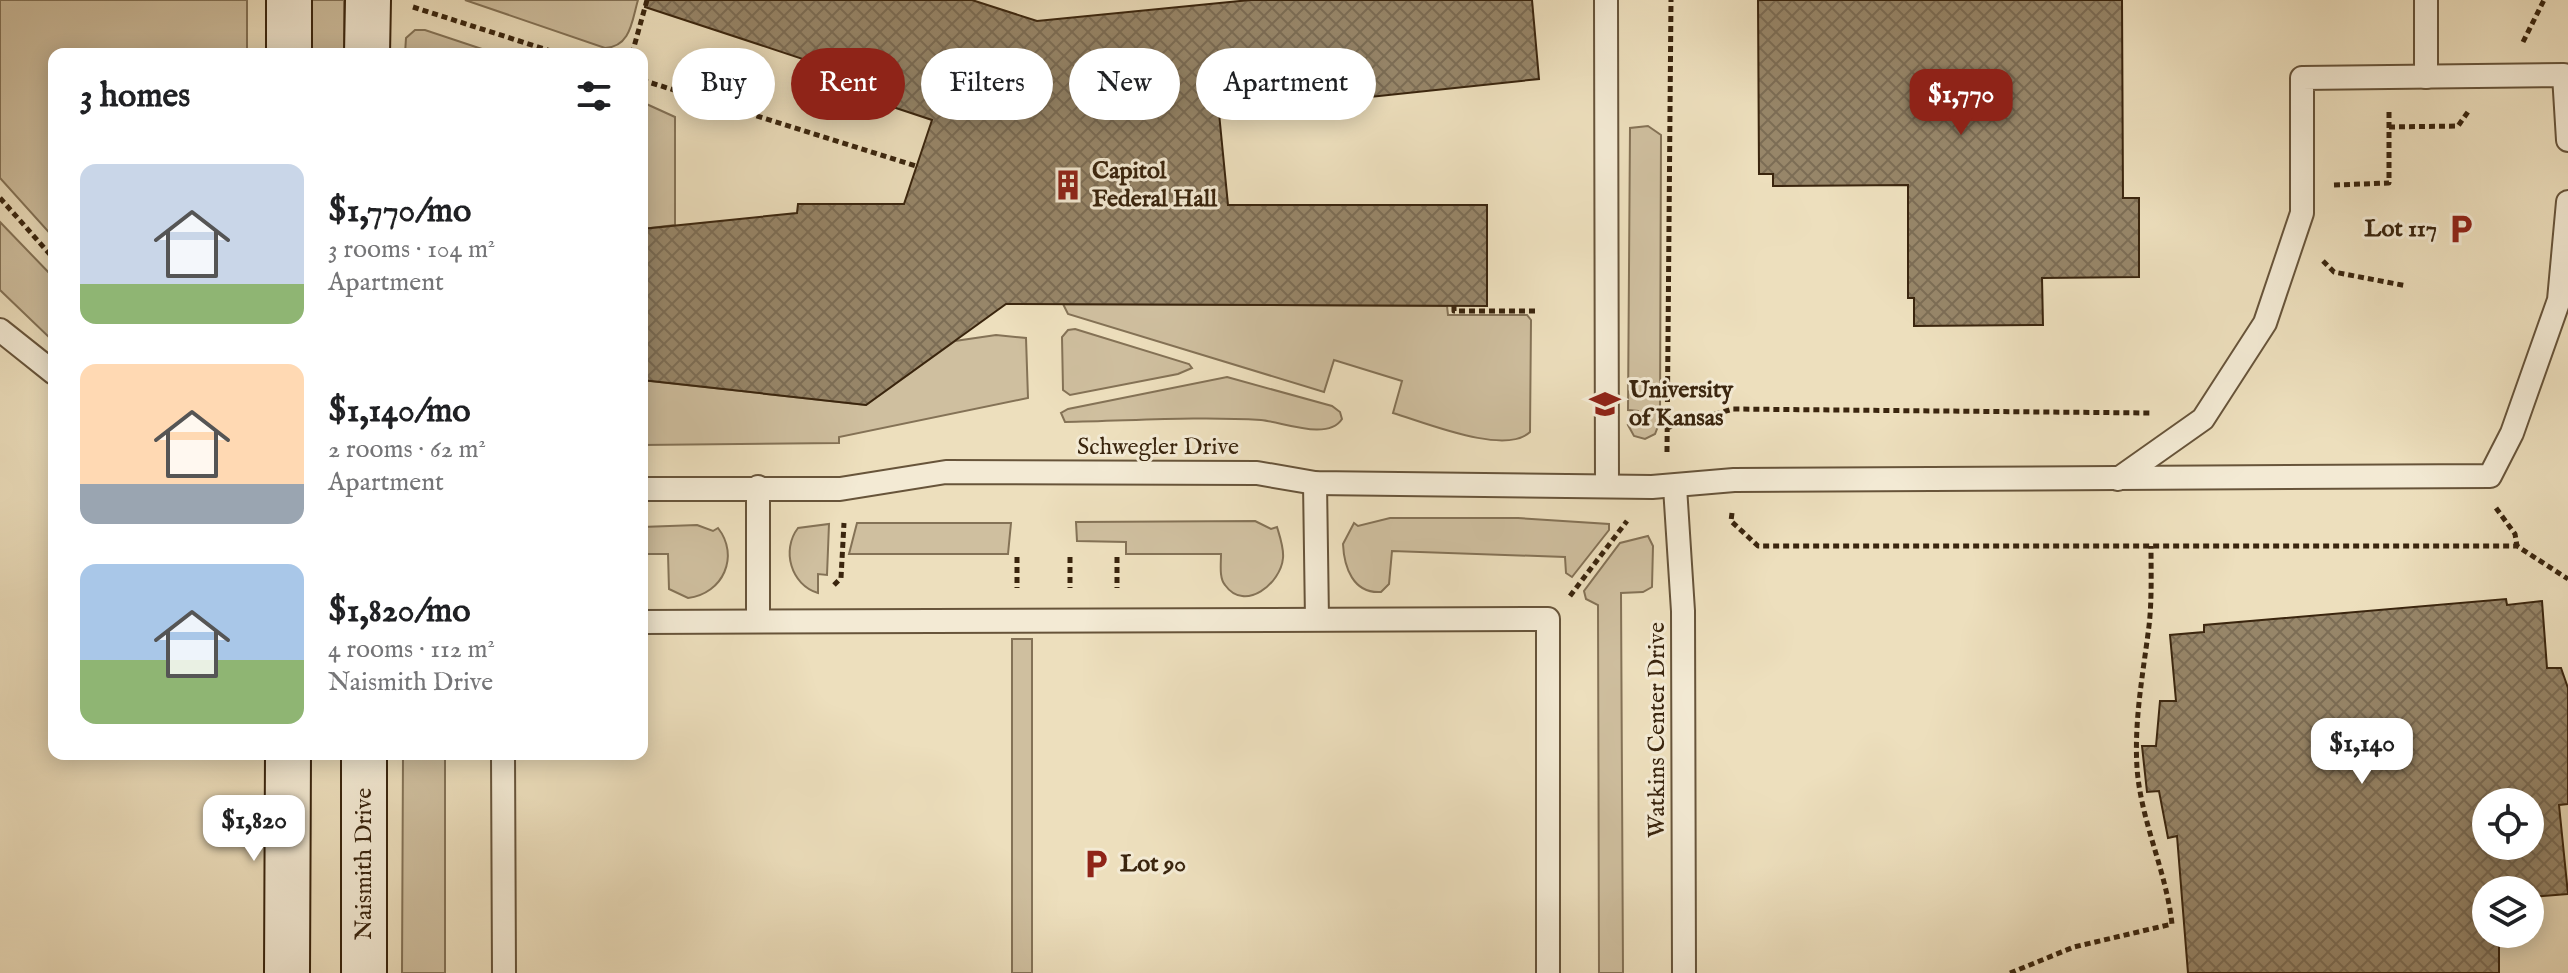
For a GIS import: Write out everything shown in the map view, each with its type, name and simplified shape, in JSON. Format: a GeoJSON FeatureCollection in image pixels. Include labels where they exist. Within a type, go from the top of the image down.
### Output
{"type":"FeatureCollection","features":[{"type":"Feature","properties":{"kind":"street"},"geometry":{"type":"LineString","coordinates":[[289,0],[289,48]]}},
{"type":"Feature","properties":{"kind":"street"},"geometry":{"type":"LineString","coordinates":[[367,48],[368,0]]}},
{"type":"Feature","properties":{"kind":"street"},"geometry":{"type":"LineString","coordinates":[[287,973],[288,760]]}},
{"type":"Feature","properties":{"kind":"street","name":"Naismith Drive"},"geometry":{"type":"LineString","coordinates":[[364,760],[364,973]]}},
{"type":"Feature","properties":{"kind":"lane"},"geometry":{"type":"LineString","coordinates":[[1606,0],[1607,485]]}},
{"type":"Feature","properties":{"kind":"lane"},"geometry":{"type":"LineString","coordinates":[[2426,0],[2426,77]]}},
{"type":"Feature","properties":{"kind":"lane"},"geometry":{"type":"LineString","coordinates":[[2118,479],[2206,413],[2265,323],[2302,213],[2302,78],[2564,75],[2568,140]]}},
{"type":"Feature","properties":{"kind":"lane","name":"Schwegler Drive"},"geometry":{"type":"LineString","coordinates":[[648,489],[840,489],[946,472],[1257,473],[1315,483],[1652,487],[1734,480],[2490,476],[2512,433],[2559,300],[2568,202]]}},
{"type":"Feature","properties":{"kind":"lane"},"geometry":{"type":"LineString","coordinates":[[0,330],[48,368]]}},
{"type":"Feature","properties":{"kind":"lane"},"geometry":{"type":"LineString","coordinates":[[1315,483],[1317,619]]}},
{"type":"Feature","properties":{"kind":"lane"},"geometry":{"type":"LineString","coordinates":[[758,487],[758,620]]}},
{"type":"Feature","properties":{"kind":"lane","name":"Watkins Center Drive"},"geometry":{"type":"LineString","coordinates":[[1675,487],[1683,611],[1684,973]]}},
{"type":"Feature","properties":{"kind":"lane"},"geometry":{"type":"LineString","coordinates":[[648,622],[1548,619],[1548,973]]}},
{"type":"Feature","properties":{"kind":"lane"},"geometry":{"type":"LineString","coordinates":[[503,760],[504,973]]}},
{"type":"Feature","properties":{"kind":"path"},"geometry":{"type":"LineString","coordinates":[[634,48],[647,0]]}},
{"type":"Feature","properties":{"kind":"path"},"geometry":{"type":"LineString","coordinates":[[1548,619],[1558,613],[1668,461],[1671,0]]}},
{"type":"Feature","properties":{"kind":"path"},"geometry":{"type":"LineString","coordinates":[[412,7],[541,48]]}},
{"type":"Feature","properties":{"kind":"path"},"geometry":{"type":"LineString","coordinates":[[2302,193],[2345,182],[2389,183],[2388,78]]}},
{"type":"Feature","properties":{"kind":"path"},"geometry":{"type":"LineString","coordinates":[[648,82],[916,166]]}},
{"type":"Feature","properties":{"kind":"path"},"geometry":{"type":"LineString","coordinates":[[0,198],[48,252]]}},
{"type":"Feature","properties":{"kind":"path"},"geometry":{"type":"LineString","coordinates":[[2295,234],[2334,272],[2407,286]]}},
{"type":"Feature","properties":{"kind":"path"},"geometry":{"type":"LineString","coordinates":[[1454,306],[1454,311],[1536,311]]}},
{"type":"Feature","properties":{"kind":"path"},"geometry":{"type":"LineString","coordinates":[[1666,428],[1733,409],[2206,413]]}},
{"type":"Feature","properties":{"kind":"path"},"geometry":{"type":"LineString","coordinates":[[1734,480],[1731,521],[1758,546],[2517,546],[2568,579]]}},
{"type":"Feature","properties":{"kind":"path"},"geometry":{"type":"LineString","coordinates":[[2495,499],[2500,515],[2515,534],[2517,546]]}},
{"type":"Feature","properties":{"kind":"path"},"geometry":{"type":"LineString","coordinates":[[830,586],[837,584],[841,578],[845,518]]}},
{"type":"Feature","properties":{"kind":"path"},"geometry":{"type":"LineString","coordinates":[[2010,973],[2074,947],[2172,924],[2162,867],[2143,807],[2138,771],[2137,723],[2149,626],[2151,546]]}},
{"type":"Feature","properties":{"kind":"path"},"geometry":{"type":"LineString","coordinates":[[1017,557],[1017,594]]}},
{"type":"Feature","properties":{"kind":"path"},"geometry":{"type":"LineString","coordinates":[[1070,557],[1070,594]]}},
{"type":"Feature","properties":{"kind":"path"},"geometry":{"type":"LineString","coordinates":[[1117,557],[1117,593]]}},
{"type":"Feature","properties":{"kind":"shaded area"},"geometry":{"type":"Polygon","coordinates":[[[0,0],[247,0],[247,48],[48,48],[48,231],[0,178],[0,0]]]}},
{"type":"Feature","properties":{"kind":"shaded area"},"geometry":{"type":"Polygon","coordinates":[[[309,0],[344,0],[344,48],[309,48],[309,0]]]}},
{"type":"Feature","properties":{"kind":"shaded area"},"geometry":{"type":"Polygon","coordinates":[[[465,0],[638,0],[625,38],[605,48],[465,0]]]}},
{"type":"Feature","properties":{"kind":"shaded area"},"geometry":{"type":"Polygon","coordinates":[[[415,30],[425,30],[479,48],[405,48],[406,38],[415,30]]]}},
{"type":"Feature","properties":{"kind":"shaded area"},"geometry":{"type":"Polygon","coordinates":[[[648,105],[675,120],[675,225],[648,228],[648,105]]]}},
{"type":"Feature","properties":{"kind":"shaded area"},"geometry":{"type":"Polygon","coordinates":[[[1648,126],[1661,135],[1660,421],[1655,434],[1645,439],[1634,436],[1628,425],[1638,422],[1638,411],[1628,410],[1630,128],[1648,126]]]}},
{"type":"Feature","properties":{"kind":"shaded area"},"geometry":{"type":"Polygon","coordinates":[[[0,222],[48,272],[48,336],[0,290],[0,222]]]}},
{"type":"Feature","properties":{"kind":"shaded area"},"geometry":{"type":"Polygon","coordinates":[[[1063,304],[1447,306],[1448,315],[1527,315],[1531,320],[1530,432],[1518,438],[1502,440],[1464,435],[1393,413],[1402,381],[1334,360],[1324,392],[1068,314],[1063,304]]]}},
{"type":"Feature","properties":{"kind":"shaded area"},"geometry":{"type":"Polygon","coordinates":[[[1075,329],[1189,364],[1192,368],[1178,374],[1070,395],[1063,390],[1062,337],[1068,330],[1075,329]]]}},
{"type":"Feature","properties":{"kind":"shaded area"},"geometry":{"type":"Polygon","coordinates":[[[996,335],[1026,338],[1028,398],[839,437],[839,443],[648,445],[648,381],[866,405],[955,341],[996,335]]]}},
{"type":"Feature","properties":{"kind":"shaded area"},"geometry":{"type":"Polygon","coordinates":[[[1227,377],[1332,406],[1340,412],[1342,419],[1327,429],[1316,430],[1237,419],[1065,422],[1061,413],[1068,409],[1227,377]]]}},
{"type":"Feature","properties":{"kind":"shaded area"},"geometry":{"type":"Polygon","coordinates":[[[1390,518],[1518,518],[1609,524],[1609,530],[1572,577],[1566,573],[1565,557],[1392,551],[1389,584],[1381,592],[1363,589],[1348,570],[1343,544],[1354,523],[1358,526],[1390,518]]]}},
{"type":"Feature","properties":{"kind":"shaded area"},"geometry":{"type":"Polygon","coordinates":[[[1255,521],[1271,529],[1277,527],[1283,558],[1276,577],[1252,595],[1233,593],[1225,585],[1221,575],[1221,554],[1126,554],[1126,542],[1077,541],[1076,522],[1255,521]]]}},
{"type":"Feature","properties":{"kind":"shaded area"},"geometry":{"type":"Polygon","coordinates":[[[857,523],[1011,523],[1008,554],[849,554],[857,523]]]}},
{"type":"Feature","properties":{"kind":"shaded area"},"geometry":{"type":"Polygon","coordinates":[[[829,524],[827,575],[818,574],[818,593],[801,583],[795,575],[790,546],[798,528],[829,524]]]}},
{"type":"Feature","properties":{"kind":"shaded area"},"geometry":{"type":"Polygon","coordinates":[[[697,525],[713,531],[718,528],[728,550],[719,581],[711,589],[688,598],[669,589],[668,554],[648,554],[648,527],[697,525]]]}},
{"type":"Feature","properties":{"kind":"shaded area"},"geometry":{"type":"Polygon","coordinates":[[[1648,536],[1653,546],[1652,587],[1643,592],[1621,593],[1623,973],[1599,973],[1598,605],[1586,599],[1584,591],[1620,543],[1648,536]]]}},
{"type":"Feature","properties":{"kind":"shaded area"},"geometry":{"type":"Polygon","coordinates":[[[1012,639],[1032,639],[1032,973],[1012,973],[1012,639]]]}},
{"type":"Feature","properties":{"kind":"shaded area"},"geometry":{"type":"Polygon","coordinates":[[[403,760],[445,760],[445,973],[402,973],[403,760]]]}},
{"type":"Feature","properties":{"kind":"building","name":"Capitol Federal Hall"},"geometry":{"type":"Polygon","coordinates":[[[646,0],[972,0],[1037,21],[1250,0],[1532,0],[1539,79],[1376,96],[1376,48],[1196,48],[1196,120],[1220,120],[1228,205],[1487,205],[1487,306],[1006,304],[866,405],[648,381],[648,228],[797,213],[798,204],[904,204],[932,120],[1053,120],[1053,48],[921,48],[921,116],[905,111],[905,48],[791,48],[791,55],[645,7],[646,0]]]}},
{"type":"Feature","properties":{"kind":"building"},"geometry":{"type":"Polygon","coordinates":[[[1758,0],[2122,0],[2123,198],[2139,198],[2139,277],[2042,278],[2043,325],[1914,326],[1914,298],[1908,298],[1908,185],[1773,186],[1773,174],[1759,174],[1758,0]]]}},
{"type":"Feature","properties":{"kind":"building"},"geometry":{"type":"Polygon","coordinates":[[[2506,599],[2507,605],[2542,601],[2547,668],[2561,668],[2568,688],[2568,804],[2559,805],[2568,894],[2544,896],[2544,876],[2472,876],[2472,948],[2499,948],[2499,973],[2188,973],[2177,836],[2168,838],[2159,791],[2147,792],[2142,746],[2156,746],[2160,701],[2176,701],[2170,635],[2204,632],[2204,625],[2506,599]]]}},
{"type":"Feature","properties":{"kind":"place","name":"Capitol Federal Hall"},"geometry":{"type":"Point","coordinates":[1068,185]}},
{"type":"Feature","properties":{"kind":"place","name":"Lot 117"},"geometry":{"type":"Point","coordinates":[2461,229]}},
{"type":"Feature","properties":{"kind":"place","name":"University of Kansas"},"geometry":{"type":"Point","coordinates":[1605,404]}},
{"type":"Feature","properties":{"kind":"place","name":"Lot 90"},"geometry":{"type":"Point","coordinates":[1096,864]}}]}
